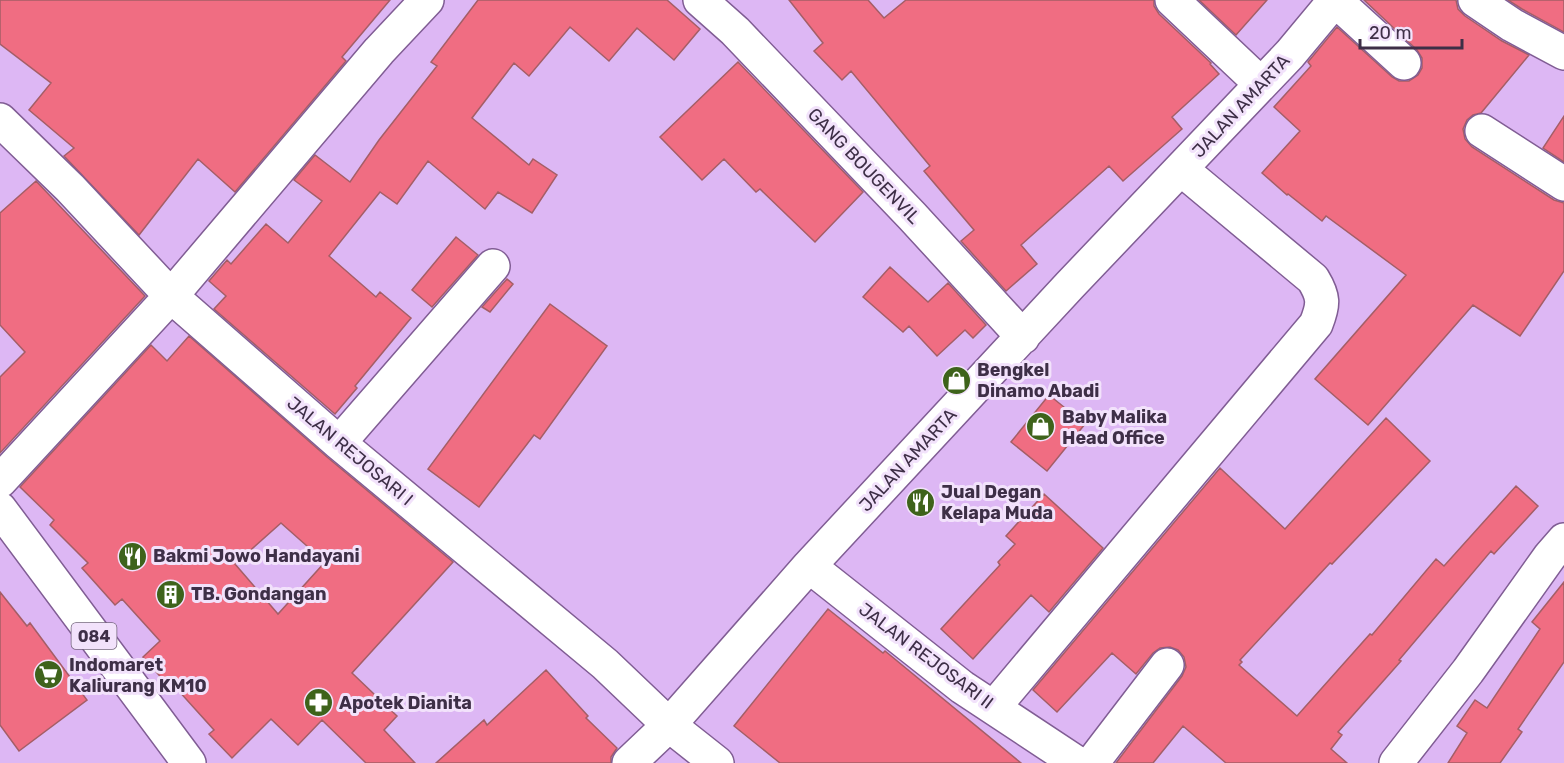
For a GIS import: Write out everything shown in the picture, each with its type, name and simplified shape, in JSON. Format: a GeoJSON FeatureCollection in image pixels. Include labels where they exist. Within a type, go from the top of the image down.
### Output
{"type":"FeatureCollection","features":[{"type":"Feature","properties":{"kind":"street"},"geometry":{"type":"LineString","coordinates":[[0,481],[171,296],[379,51],[427,0]]}},
{"type":"Feature","properties":{"kind":"street","name":"GANG BOUGENVIL"},"geometry":{"type":"LineString","coordinates":[[700,0],[759,56],[912,216],[1023,337]]}},
{"type":"Feature","properties":{"kind":"street"},"geometry":{"type":"LineString","coordinates":[[1172,0],[1261,84]]}},
{"type":"Feature","properties":{"kind":"street"},"geometry":{"type":"LineString","coordinates":[[1335,0],[1404,63]]}},
{"type":"Feature","properties":{"kind":"street","name":"JALAN AMARTA"},"geometry":{"type":"LineString","coordinates":[[629,763],[669,725],[809,566],[1290,54],[1335,0]]}},
{"type":"Feature","properties":{"kind":"street"},"geometry":{"type":"LineString","coordinates":[[1475,0],[1512,25],[1564,53]]}},
{"type":"Feature","properties":{"kind":"street","name":"JALAN REJOSARI I"},"geometry":{"type":"LineString","coordinates":[[0,120],[70,188],[171,296],[339,443],[605,664],[669,725],[717,763]]}},
{"type":"Feature","properties":{"kind":"street"},"geometry":{"type":"LineString","coordinates":[[1482,131],[1564,184]]}},
{"type":"Feature","properties":{"kind":"street"},"geometry":{"type":"LineString","coordinates":[[994,707],[1316,324],[1322,309],[1322,292],[1313,279],[1181,169]]}},
{"type":"Feature","properties":{"kind":"street"},"geometry":{"type":"LineString","coordinates":[[339,443],[493,266]]}},
{"type":"Feature","properties":{"kind":"street","name":"084"},"geometry":{"type":"LineString","coordinates":[[0,508],[189,763]]}},
{"type":"Feature","properties":{"kind":"street"},"geometry":{"type":"LineString","coordinates":[[1396,763],[1468,671],[1550,556],[1564,540]]}},
{"type":"Feature","properties":{"kind":"street","name":"JALAN REJOSARI II"},"geometry":{"type":"LineString","coordinates":[[809,566],[962,687],[1077,763]]}},
{"type":"Feature","properties":{"kind":"street"},"geometry":{"type":"LineString","coordinates":[[1092,763],[1167,665]]}},
{"type":"Feature","properties":{"kind":"building"},"geometry":{"type":"Polygon","coordinates":[[[0,0],[390,0],[342,57],[346,61],[235,192],[198,159],[139,235],[64,156],[74,148],[29,110],[51,83],[0,44],[0,0]]]}},
{"type":"Feature","properties":{"kind":"building"},"geometry":{"type":"Polygon","coordinates":[[[478,0],[667,0],[700,29],[674,60],[637,28],[609,61],[570,27],[529,76],[514,63],[472,118],[529,165],[533,159],[557,175],[532,213],[498,192],[485,209],[428,161],[397,204],[380,192],[329,256],[376,297],[380,292],[411,318],[335,414],[214,309],[226,296],[209,281],[227,260],[231,264],[266,224],[288,243],[322,201],[294,180],[315,155],[350,182],[379,140],[437,66],[431,62],[478,0]]]}},
{"type":"Feature","properties":{"kind":"building"},"geometry":{"type":"Polygon","coordinates":[[[789,0],[868,0],[884,18],[906,0],[1154,0],[1154,6],[1159,14],[1211,63],[1219,74],[1172,117],[1182,129],[1123,181],[1109,166],[1021,245],[1037,264],[1006,291],[961,241],[974,230],[924,171],[930,166],[851,71],[842,80],[814,51],[823,43],[789,0]]]}},
{"type":"Feature","properties":{"kind":"building"},"geometry":{"type":"Polygon","coordinates":[[[1199,0],[1267,0],[1236,35],[1199,0]]]}},
{"type":"Feature","properties":{"kind":"building"},"geometry":{"type":"Polygon","coordinates":[[[1364,0],[1456,0],[1458,9],[1465,16],[1502,41],[1529,55],[1481,113],[1467,120],[1463,129],[1465,139],[1472,147],[1554,200],[1564,203],[1564,271],[1520,336],[1473,305],[1368,425],[1315,379],[1406,275],[1326,216],[1322,221],[1262,173],[1300,131],[1274,107],[1311,66],[1308,62],[1337,27],[1392,77],[1399,81],[1409,81],[1418,75],[1422,68],[1422,58],[1417,50],[1364,0]]]}},
{"type":"Feature","properties":{"kind":"building"},"geometry":{"type":"Polygon","coordinates":[[[1508,0],[1564,0],[1564,32],[1522,9],[1508,0]]]}},
{"type":"Feature","properties":{"kind":"building"},"geometry":{"type":"Polygon","coordinates":[[[738,62],[863,192],[815,242],[760,189],[756,192],[724,159],[702,180],[660,137],[738,62]]]}},
{"type":"Feature","properties":{"kind":"building"},"geometry":{"type":"Polygon","coordinates":[[[1564,116],[1564,162],[1543,148],[1564,116]]]}},
{"type":"Feature","properties":{"kind":"building"},"geometry":{"type":"Polygon","coordinates":[[[36,181],[145,296],[0,453],[0,377],[25,352],[0,325],[0,213],[36,181]]]}},
{"type":"Feature","properties":{"kind":"building"},"geometry":{"type":"Polygon","coordinates":[[[456,237],[478,255],[432,307],[412,290],[456,237]]]}},
{"type":"Feature","properties":{"kind":"building"},"geometry":{"type":"Polygon","coordinates":[[[890,267],[928,302],[948,283],[986,325],[973,338],[965,330],[937,356],[909,326],[903,332],[863,297],[890,267]]]}},
{"type":"Feature","properties":{"kind":"building"},"geometry":{"type":"Polygon","coordinates":[[[507,279],[513,284],[490,312],[482,307],[507,279]]]}},
{"type":"Feature","properties":{"kind":"building"},"geometry":{"type":"Polygon","coordinates":[[[550,304],[607,346],[540,439],[534,435],[479,507],[428,469],[550,304]]]}},
{"type":"Feature","properties":{"kind":"building"},"geometry":{"type":"Polygon","coordinates":[[[189,336],[327,457],[453,562],[352,673],[397,716],[384,730],[415,763],[366,763],[322,720],[298,745],[271,719],[232,758],[209,734],[214,730],[168,679],[165,682],[143,657],[160,641],[122,599],[115,605],[82,568],[88,563],[50,525],[54,520],[20,487],[151,345],[167,361],[189,336]],[[281,523],[235,564],[278,614],[325,562],[281,523]]]}},
{"type":"Feature","properties":{"kind":"building"},"geometry":{"type":"Polygon","coordinates":[[[1049,395],[1085,424],[1047,471],[1011,442],[1049,395]]]}},
{"type":"Feature","properties":{"kind":"building"},"geometry":{"type":"Polygon","coordinates":[[[1386,418],[1430,461],[1332,564],[1330,563],[1240,660],[1242,662],[1239,665],[1297,716],[1370,634],[1372,635],[1436,559],[1444,566],[1516,486],[1538,506],[1494,554],[1491,551],[1399,660],[1401,661],[1338,732],[1342,735],[1331,749],[1347,763],[1226,763],[1183,726],[1153,763],[1116,763],[1182,676],[1186,667],[1184,657],[1178,650],[1170,647],[1160,648],[1153,653],[1136,674],[1112,653],[1057,712],[1033,690],[1220,468],[1285,529],[1386,418]]]}},
{"type":"Feature","properties":{"kind":"building"},"geometry":{"type":"Polygon","coordinates":[[[1044,494],[1103,548],[1049,612],[1031,595],[973,659],[941,629],[1000,565],[998,562],[1015,544],[1006,536],[1044,494]]]}},
{"type":"Feature","properties":{"kind":"building"},"geometry":{"type":"Polygon","coordinates":[[[1564,582],[1564,662],[1518,729],[1522,732],[1500,763],[1448,763],[1467,733],[1457,726],[1475,700],[1487,708],[1540,629],[1532,622],[1564,582]]]}},
{"type":"Feature","properties":{"kind":"building"},"geometry":{"type":"Polygon","coordinates":[[[0,592],[27,626],[30,623],[87,700],[19,751],[0,725],[0,592]]]}},
{"type":"Feature","properties":{"kind":"building"},"geometry":{"type":"Polygon","coordinates":[[[828,609],[883,653],[885,651],[1021,763],[780,763],[734,726],[828,609]]]}},
{"type":"Feature","properties":{"kind":"building"},"geometry":{"type":"Polygon","coordinates":[[[546,670],[588,716],[586,718],[617,748],[611,757],[611,763],[436,763],[484,720],[487,725],[546,670]]]}},
{"type":"Feature","properties":{"kind":"place","name":"Bengkel Dinamo Abadi"},"geometry":{"type":"Point","coordinates":[956,380]}},
{"type":"Feature","properties":{"kind":"place","name":"Baby Malika Head Office"},"geometry":{"type":"Point","coordinates":[1041,427]}},
{"type":"Feature","properties":{"kind":"place","name":"Jual Degan Kelapa Muda"},"geometry":{"type":"Point","coordinates":[920,502]}},
{"type":"Feature","properties":{"kind":"place","name":"Bakmi Jowo Handayani"},"geometry":{"type":"Point","coordinates":[132,556]}},
{"type":"Feature","properties":{"kind":"place","name":"TB. Gondangan"},"geometry":{"type":"Point","coordinates":[170,594]}},
{"type":"Feature","properties":{"kind":"place","name":"Indomaret Kaliurang KM10"},"geometry":{"type":"Point","coordinates":[48,675]}},
{"type":"Feature","properties":{"kind":"place","name":"Apotek Dianita"},"geometry":{"type":"Point","coordinates":[318,703]}}]}
